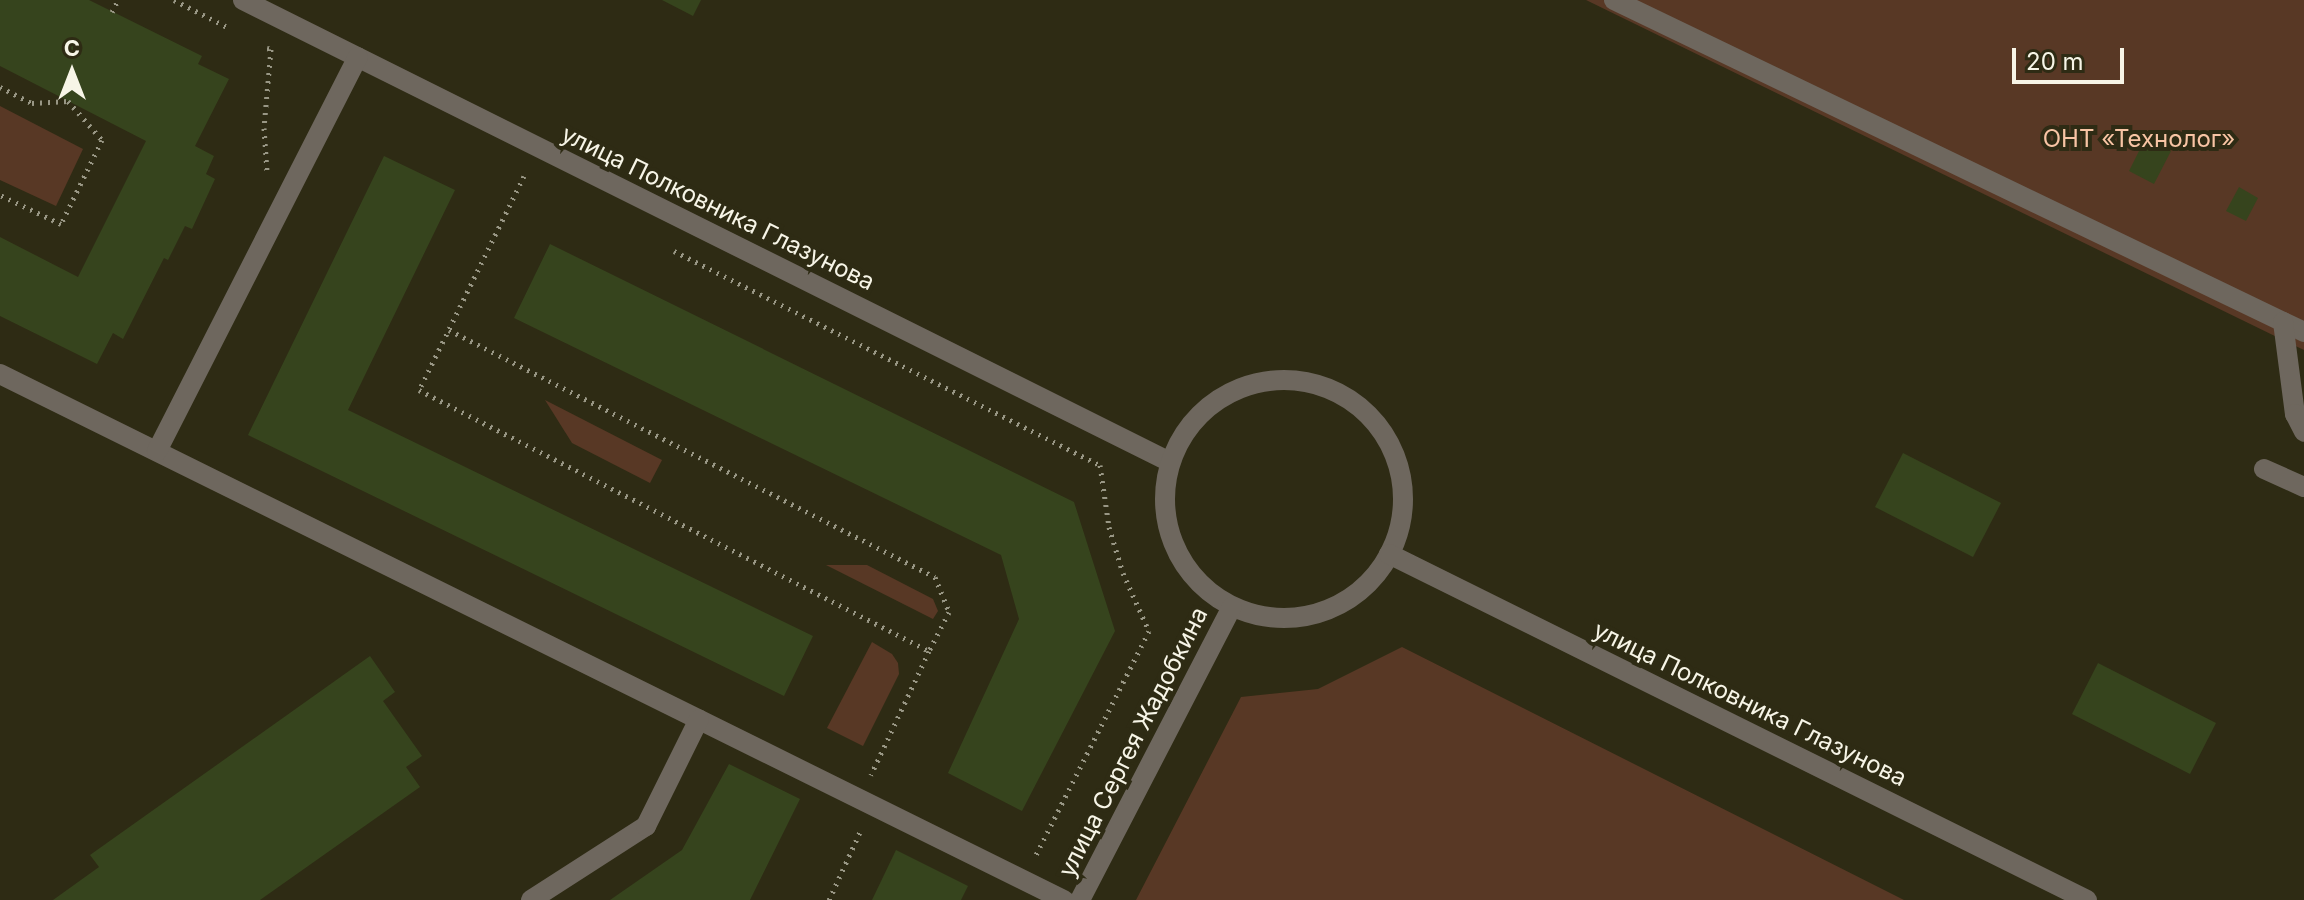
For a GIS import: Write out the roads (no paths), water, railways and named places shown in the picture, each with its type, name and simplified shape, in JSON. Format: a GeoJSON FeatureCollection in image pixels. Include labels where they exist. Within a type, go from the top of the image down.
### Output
{"type":"FeatureCollection","features":[{"type":"Feature","properties":{"kind":"street","name":"улица Полковника Глазунова"},"geometry":{"type":"LineString","coordinates":[[243,0],[1170,462]]}},
{"type":"Feature","properties":{"kind":"street"},"geometry":{"type":"LineString","coordinates":[[1614,0],[2304,332]]}},
{"type":"Feature","properties":{"kind":"street"},"geometry":{"type":"LineString","coordinates":[[157,451],[358,57]]}},
{"type":"Feature","properties":{"kind":"street"},"geometry":{"type":"LineString","coordinates":[[2283,322],[2295,414],[2304,432]]}},
{"type":"Feature","properties":{"kind":"street"},"geometry":{"type":"LineString","coordinates":[[0,375],[1064,900]]}},
{"type":"Feature","properties":{"kind":"street"},"geometry":{"type":"LineString","coordinates":[[1278,380],[1307,382],[1335,391],[1369,417],[1393,452],[1402,480],[1403,509],[1389,554],[1367,585],[1344,602],[1317,614],[1289,619],[1260,616],[1232,607],[1208,592],[1188,571],[1174,547],[1166,519],[1164,490],[1170,462],[1182,436],[1200,413],[1223,396],[1250,385],[1278,380]]}},
{"type":"Feature","properties":{"kind":"street"},"geometry":{"type":"LineString","coordinates":[[2264,469],[2304,487]]}},
{"type":"Feature","properties":{"kind":"street","name":"улица Полковника Глазунова"},"geometry":{"type":"LineString","coordinates":[[1389,554],[2087,900]]}},
{"type":"Feature","properties":{"kind":"street","name":"улица Сергея Жадобкина"},"geometry":{"type":"LineString","coordinates":[[1080,900],[1232,607]]}},
{"type":"Feature","properties":{"kind":"street"},"geometry":{"type":"LineString","coordinates":[[531,900],[646,826],[699,719]]}},
{"type":"Feature","properties":{"kind":"park label","name":"ОНТ «Технолог»"},"geometry":{"type":"Point","coordinates":[2139,139]}}]}
